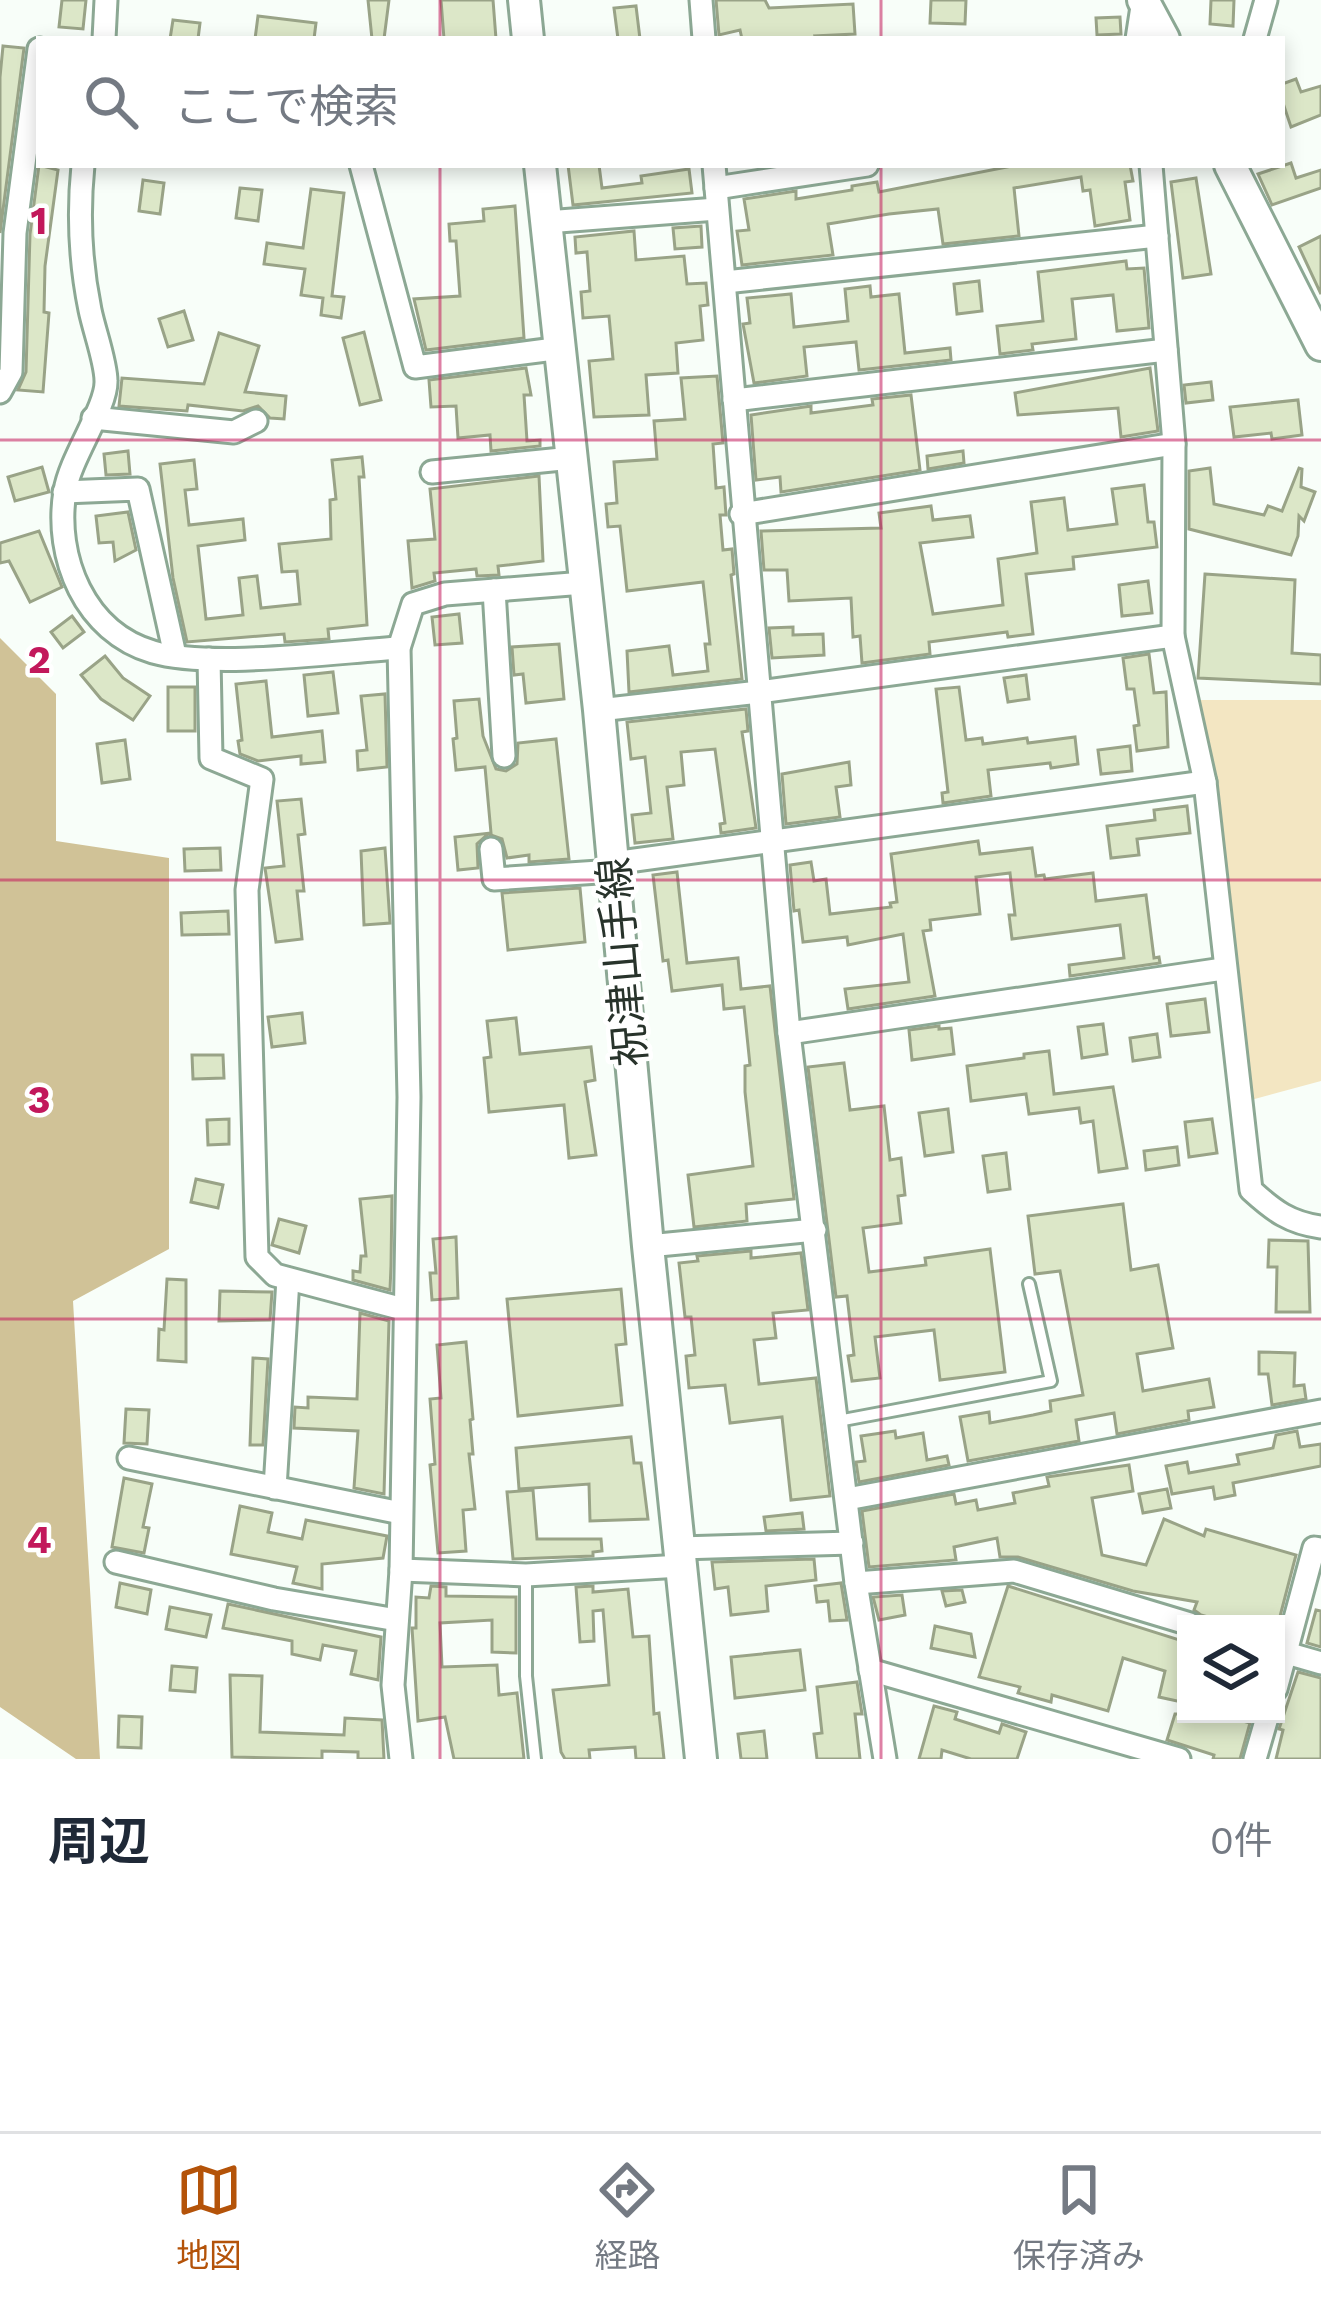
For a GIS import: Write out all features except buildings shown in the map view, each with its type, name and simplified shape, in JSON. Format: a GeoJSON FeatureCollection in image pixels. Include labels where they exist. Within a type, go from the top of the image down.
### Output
{"type":"FeatureCollection","features":[{"type":"Feature","properties":{"kind":"street"},"geometry":{"type":"LineString","coordinates":[[104,36],[106,0]]}},
{"type":"Feature","properties":{"kind":"street"},"geometry":{"type":"LineString","coordinates":[[524,0],[528,36]]}},
{"type":"Feature","properties":{"kind":"street"},"geometry":{"type":"LineString","coordinates":[[700,0],[704,36]]}},
{"type":"Feature","properties":{"kind":"street"},"geometry":{"type":"LineString","coordinates":[[1137,36],[1143,0]]}},
{"type":"Feature","properties":{"kind":"street"},"geometry":{"type":"LineString","coordinates":[[1143,0],[1162,36]]}},
{"type":"Feature","properties":{"kind":"street"},"geometry":{"type":"LineString","coordinates":[[1256,36],[1266,0]]}},
{"type":"Feature","properties":{"kind":"street"},"geometry":{"type":"LineString","coordinates":[[0,392],[11,372],[16,233],[36,73]]}},
{"type":"Feature","properties":{"kind":"street"},"geometry":{"type":"LineString","coordinates":[[83,168],[78,213],[86,291],[106,383],[73,457],[64,492],[64,549],[77,588],[122,639],[155,653],[209,658],[399,648]]}},
{"type":"Feature","properties":{"kind":"street"},"geometry":{"type":"LineString","coordinates":[[363,168],[415,367],[562,348]]}},
{"type":"Feature","properties":{"kind":"street","name":"祝津山手線"},"geometry":{"type":"LineString","coordinates":[[540,168],[599,710],[701,1759]]}},
{"type":"Feature","properties":{"kind":"street"},"geometry":{"type":"LineString","coordinates":[[546,222],[716,187],[846,168]]}},
{"type":"Feature","properties":{"kind":"street"},"geometry":{"type":"LineString","coordinates":[[1151,168],[1174,444],[1173,636],[1204,782],[1251,1190],[1279,1215],[1321,1227]]}},
{"type":"Feature","properties":{"kind":"street"},"geometry":{"type":"LineString","coordinates":[[1232,168],[1321,344]]}},
{"type":"Feature","properties":{"kind":"street"},"geometry":{"type":"LineString","coordinates":[[716,187],[789,1033],[856,1583],[885,1759]]}},
{"type":"Feature","properties":{"kind":"street"},"geometry":{"type":"LineString","coordinates":[[725,282],[1157,236]]}},
{"type":"Feature","properties":{"kind":"street"},"geometry":{"type":"LineString","coordinates":[[734,400],[1166,350]]}},
{"type":"Feature","properties":{"kind":"street"},"geometry":{"type":"LineString","coordinates":[[93,418],[234,432],[256,421]]}},
{"type":"Feature","properties":{"kind":"street"},"geometry":{"type":"LineString","coordinates":[[742,514],[1174,444]]}},
{"type":"Feature","properties":{"kind":"street"},"geometry":{"type":"LineString","coordinates":[[432,472],[572,458]]}},
{"type":"Feature","properties":{"kind":"street"},"geometry":{"type":"LineString","coordinates":[[64,492],[138,489],[175,655]]}},
{"type":"Feature","properties":{"kind":"street"},"geometry":{"type":"LineString","coordinates":[[401,1759],[393,1685],[401,1570],[409,1097],[399,648],[413,604],[445,594],[584,583]]}},
{"type":"Feature","properties":{"kind":"street"},"geometry":{"type":"LineString","coordinates":[[494,590],[504,756]]}},
{"type":"Feature","properties":{"kind":"street"},"geometry":{"type":"LineString","coordinates":[[599,710],[1173,636]]}},
{"type":"Feature","properties":{"kind":"street"},"geometry":{"type":"LineString","coordinates":[[209,658],[211,758],[262,779],[247,890],[257,1257],[275,1275],[403,1309]]}},
{"type":"Feature","properties":{"kind":"street"},"geometry":{"type":"LineString","coordinates":[[491,849],[494,879],[613,867],[1204,782]]}},
{"type":"Feature","properties":{"kind":"street"},"geometry":{"type":"LineString","coordinates":[[789,1033],[1223,969]]}},
{"type":"Feature","properties":{"kind":"street"},"geometry":{"type":"LineString","coordinates":[[648,1246],[815,1231]]}},
{"type":"Feature","properties":{"kind":"street"},"geometry":{"type":"LineString","coordinates":[[275,1488],[288,1279]]}},
{"type":"Feature","properties":{"kind":"street"},"geometry":{"type":"LineString","coordinates":[[847,1499],[1321,1411]]}},
{"type":"Feature","properties":{"kind":"street"},"geometry":{"type":"LineString","coordinates":[[129,1458],[401,1513]]}},
{"type":"Feature","properties":{"kind":"street"},"geometry":{"type":"LineString","coordinates":[[401,1570],[526,1575],[852,1543]]}},
{"type":"Feature","properties":{"kind":"street"},"geometry":{"type":"LineString","coordinates":[[1285,1639],[1314,1548],[1321,1549]]}},
{"type":"Feature","properties":{"kind":"street"},"geometry":{"type":"LineString","coordinates":[[116,1562],[274,1599],[398,1620]]}},
{"type":"Feature","properties":{"kind":"street"},"geometry":{"type":"LineString","coordinates":[[856,1583],[1014,1571],[1177,1620]]}},
{"type":"Feature","properties":{"kind":"street"},"geometry":{"type":"LineString","coordinates":[[1285,1653],[1321,1663]]}},
{"type":"Feature","properties":{"kind":"street"},"geometry":{"type":"LineString","coordinates":[[870,1670],[1178,1759]]}},
{"type":"Feature","properties":{"kind":"street"},"geometry":{"type":"LineString","coordinates":[[1255,1759],[1265,1723]]}},
{"type":"Feature","properties":{"kind":"lane"},"geometry":{"type":"LineString","coordinates":[[838,1421],[1051,1381],[1029,1284]]}},
{"type":"Feature","properties":{"kind":"lane"},"geometry":{"type":"LineString","coordinates":[[526,1575],[526,1676],[535,1759]]}},
{"type":"Feature","properties":{"kind":"shaded area"},"geometry":{"type":"Polygon","coordinates":[[[0,638],[56,694],[56,841],[169,858],[169,1249],[73,1301],[100,1759],[76,1759],[0,1707],[0,638]]]}},
{"type":"Feature","properties":{"kind":"shaded area"},"geometry":{"type":"Polygon","coordinates":[[[1196,700],[1321,700],[1321,1081],[1251,1100],[1196,700]]]}}]}
